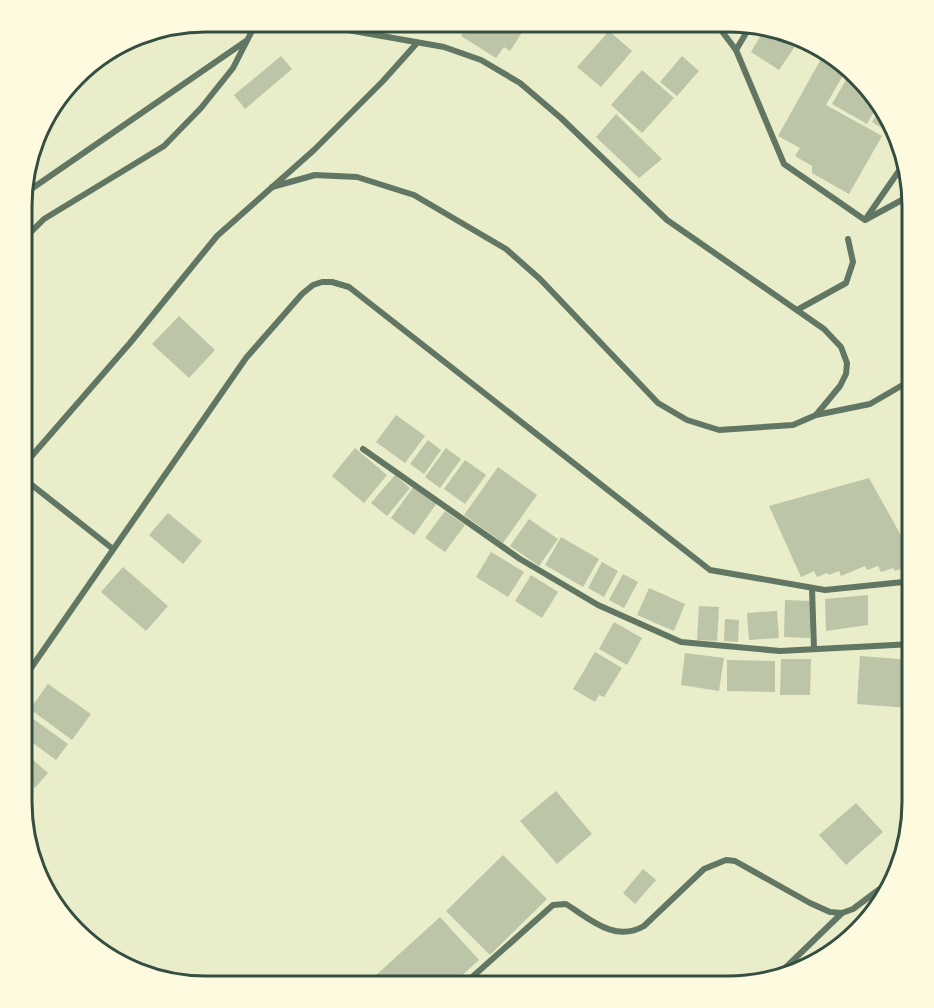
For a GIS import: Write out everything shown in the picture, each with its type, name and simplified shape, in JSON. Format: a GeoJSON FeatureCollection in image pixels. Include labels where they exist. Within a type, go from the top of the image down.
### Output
{"type":"FeatureCollection","features":[{"type":"Feature","properties":{"kind":"street"},"geometry":{"type":"LineString","coordinates":[[32,231],[44,219],[164,146],[201,108],[233,68],[251,32]]}},
{"type":"Feature","properties":{"kind":"street"},"geometry":{"type":"LineString","coordinates":[[357,32],[444,47],[481,60],[520,83],[561,118],[668,220],[824,329],[841,347],[847,363],[846,374],[840,386],[816,415]]}},
{"type":"Feature","properties":{"kind":"street"},"geometry":{"type":"LineString","coordinates":[[722,32],[736,50],[784,164],[865,220]]}},
{"type":"Feature","properties":{"kind":"street"},"geometry":{"type":"LineString","coordinates":[[736,50],[746,33]]}},
{"type":"Feature","properties":{"kind":"street"},"geometry":{"type":"LineString","coordinates":[[33,188],[247,40]]}},
{"type":"Feature","properties":{"kind":"street"},"geometry":{"type":"LineString","coordinates":[[32,456],[130,343],[217,236],[314,150],[417,43]]}},
{"type":"Feature","properties":{"kind":"street"},"geometry":{"type":"LineString","coordinates":[[865,220],[899,171]]}},
{"type":"Feature","properties":{"kind":"street"},"geometry":{"type":"LineString","coordinates":[[272,187],[315,175],[357,177],[414,195],[506,249],[540,279],[658,403],[687,420],[719,430],[793,425],[816,415],[870,404],[902,385]]}},
{"type":"Feature","properties":{"kind":"street"},"geometry":{"type":"LineString","coordinates":[[865,220],[902,200]]}},
{"type":"Feature","properties":{"kind":"street"},"geometry":{"type":"LineString","coordinates":[[797,310],[846,283],[853,262],[848,239]]}},
{"type":"Feature","properties":{"kind":"street"},"geometry":{"type":"LineString","coordinates":[[32,666],[246,358],[302,294],[313,285],[322,282],[332,282],[349,287],[710,570],[825,590],[902,582]]}},
{"type":"Feature","properties":{"kind":"street"},"geometry":{"type":"LineString","coordinates":[[363,449],[520,559],[598,605],[681,642],[780,651],[902,645]]}},
{"type":"Feature","properties":{"kind":"street"},"geometry":{"type":"LineString","coordinates":[[32,485],[113,549]]}},
{"type":"Feature","properties":{"kind":"street"},"geometry":{"type":"LineString","coordinates":[[812,588],[814,649]]}},
{"type":"Feature","properties":{"kind":"street"},"geometry":{"type":"LineString","coordinates":[[474,976],[553,905],[566,903],[596,925],[619,932],[633,933],[644,926],[704,868],[726,860],[735,861],[810,903],[830,912],[842,914]]}},
{"type":"Feature","properties":{"kind":"street"},"geometry":{"type":"LineString","coordinates":[[788,966],[842,914],[853,909],[878,890]]}},
{"type":"Feature","properties":{"kind":"building"},"geometry":{"type":"Polygon","coordinates":[[[464,32],[522,32],[510,51],[504,47],[496,58],[461,36],[464,32]]]}},
{"type":"Feature","properties":{"kind":"building"},"geometry":{"type":"Polygon","coordinates":[[[608,32],[632,51],[601,87],[577,67],[608,32]]]}},
{"type":"Feature","properties":{"kind":"building"},"geometry":{"type":"Polygon","coordinates":[[[761,35],[796,45],[779,70],[751,52],[761,35]]]}},
{"type":"Feature","properties":{"kind":"building"},"geometry":{"type":"Polygon","coordinates":[[[281,56],[292,69],[245,109],[234,95],[281,56]]]}},
{"type":"Feature","properties":{"kind":"building"},"geometry":{"type":"Polygon","coordinates":[[[682,56],[699,71],[677,96],[660,82],[682,56]]]}},
{"type":"Feature","properties":{"kind":"building"},"geometry":{"type":"Polygon","coordinates":[[[821,59],[843,75],[826,105],[882,136],[849,194],[812,173],[812,166],[795,156],[800,148],[778,136],[821,59]]]}},
{"type":"Feature","properties":{"kind":"building"},"geometry":{"type":"Polygon","coordinates":[[[642,70],[674,98],[642,133],[611,105],[642,70]]]}},
{"type":"Feature","properties":{"kind":"building"},"geometry":{"type":"Polygon","coordinates":[[[847,79],[874,111],[867,124],[832,104],[847,79]]]}},
{"type":"Feature","properties":{"kind":"building"},"geometry":{"type":"Polygon","coordinates":[[[616,114],[662,159],[639,178],[596,137],[616,114]]]}},
{"type":"Feature","properties":{"kind":"building"},"geometry":{"type":"Polygon","coordinates":[[[876,115],[885,130],[872,122],[876,115]]]}},
{"type":"Feature","properties":{"kind":"building"},"geometry":{"type":"Polygon","coordinates":[[[179,316],[215,350],[189,378],[152,344],[179,316]]]}},
{"type":"Feature","properties":{"kind":"building"},"geometry":{"type":"Polygon","coordinates":[[[396,415],[425,436],[405,463],[376,442],[396,415]]]}},
{"type":"Feature","properties":{"kind":"building"},"geometry":{"type":"Polygon","coordinates":[[[428,440],[441,450],[424,474],[410,464],[428,440]]]}},
{"type":"Feature","properties":{"kind":"building"},"geometry":{"type":"Polygon","coordinates":[[[355,448],[387,475],[364,503],[332,476],[355,448]]]}},
{"type":"Feature","properties":{"kind":"building"},"geometry":{"type":"Polygon","coordinates":[[[446,448],[461,459],[440,488],[425,477],[446,448]]]}},
{"type":"Feature","properties":{"kind":"building"},"geometry":{"type":"Polygon","coordinates":[[[465,460],[486,475],[465,504],[444,489],[465,460]]]}},
{"type":"Feature","properties":{"kind":"building"},"geometry":{"type":"Polygon","coordinates":[[[498,467],[537,495],[503,543],[464,515],[498,467]]]}},
{"type":"Feature","properties":{"kind":"building"},"geometry":{"type":"Polygon","coordinates":[[[395,475],[410,488],[387,516],[371,503],[395,475]]]}},
{"type":"Feature","properties":{"kind":"building"},"geometry":{"type":"Polygon","coordinates":[[[869,478],[902,537],[902,568],[895,571],[893,568],[881,572],[878,566],[867,570],[865,566],[841,576],[839,571],[817,577],[814,571],[801,577],[769,506],[869,478]]]}},
{"type":"Feature","properties":{"kind":"building"},"geometry":{"type":"Polygon","coordinates":[[[414,486],[437,503],[414,535],[391,518],[414,486]]]}},
{"type":"Feature","properties":{"kind":"building"},"geometry":{"type":"Polygon","coordinates":[[[445,511],[465,525],[445,552],[425,538],[445,511]]]}},
{"type":"Feature","properties":{"kind":"building"},"geometry":{"type":"Polygon","coordinates":[[[168,513],[202,541],[183,564],[149,535],[168,513]]]}},
{"type":"Feature","properties":{"kind":"building"},"geometry":{"type":"Polygon","coordinates":[[[529,519],[558,539],[539,566],[510,546],[529,519]]]}},
{"type":"Feature","properties":{"kind":"building"},"geometry":{"type":"Polygon","coordinates":[[[561,537],[599,559],[583,587],[545,565],[561,537]]]}},
{"type":"Feature","properties":{"kind":"building"},"geometry":{"type":"Polygon","coordinates":[[[491,552],[524,572],[508,597],[476,577],[491,552]]]}},
{"type":"Feature","properties":{"kind":"building"},"geometry":{"type":"Polygon","coordinates":[[[602,562],[618,571],[604,597],[588,588],[602,562]]]}},
{"type":"Feature","properties":{"kind":"building"},"geometry":{"type":"Polygon","coordinates":[[[123,567],[168,606],[146,631],[101,592],[123,567]]]}},
{"type":"Feature","properties":{"kind":"building"},"geometry":{"type":"Polygon","coordinates":[[[623,574],[638,582],[624,608],[609,600],[623,574]]]}},
{"type":"Feature","properties":{"kind":"building"},"geometry":{"type":"Polygon","coordinates":[[[531,575],[558,592],[542,618],[515,601],[531,575]]]}},
{"type":"Feature","properties":{"kind":"building"},"geometry":{"type":"Polygon","coordinates":[[[649,588],[685,604],[674,631],[637,615],[649,588]]]}},
{"type":"Feature","properties":{"kind":"building"},"geometry":{"type":"Polygon","coordinates":[[[868,595],[868,625],[826,631],[825,599],[868,595]]]}},
{"type":"Feature","properties":{"kind":"building"},"geometry":{"type":"Polygon","coordinates":[[[785,600],[811,601],[810,638],[784,637],[785,600]]]}},
{"type":"Feature","properties":{"kind":"building"},"geometry":{"type":"Polygon","coordinates":[[[699,606],[719,607],[717,641],[697,640],[699,606]]]}},
{"type":"Feature","properties":{"kind":"building"},"geometry":{"type":"Polygon","coordinates":[[[777,611],[779,638],[749,640],[747,613],[777,611]]]}},
{"type":"Feature","properties":{"kind":"building"},"geometry":{"type":"Polygon","coordinates":[[[725,619],[739,620],[738,642],[724,641],[725,619]]]}},
{"type":"Feature","properties":{"kind":"building"},"geometry":{"type":"Polygon","coordinates":[[[614,622],[642,638],[627,665],[599,649],[614,622]]]}},
{"type":"Feature","properties":{"kind":"building"},"geometry":{"type":"Polygon","coordinates":[[[595,652],[622,668],[604,697],[599,695],[595,702],[573,689],[595,652]]]}},
{"type":"Feature","properties":{"kind":"building"},"geometry":{"type":"Polygon","coordinates":[[[685,653],[724,658],[719,691],[681,685],[685,653]]]}},
{"type":"Feature","properties":{"kind":"building"},"geometry":{"type":"Polygon","coordinates":[[[860,656],[902,659],[902,707],[857,704],[860,656]]]}},
{"type":"Feature","properties":{"kind":"building"},"geometry":{"type":"Polygon","coordinates":[[[781,659],[811,659],[810,695],[780,695],[781,659]]]}},
{"type":"Feature","properties":{"kind":"building"},"geometry":{"type":"Polygon","coordinates":[[[727,660],[775,661],[775,692],[727,691],[727,660]]]}},
{"type":"Feature","properties":{"kind":"building"},"geometry":{"type":"Polygon","coordinates":[[[48,684],[91,714],[72,740],[32,710],[32,706],[48,684]]]}},
{"type":"Feature","properties":{"kind":"building"},"geometry":{"type":"Polygon","coordinates":[[[32,718],[68,744],[56,760],[32,742],[32,718]]]}},
{"type":"Feature","properties":{"kind":"building"},"geometry":{"type":"Polygon","coordinates":[[[32,759],[48,773],[35,788],[32,785],[32,759]]]}},
{"type":"Feature","properties":{"kind":"building"},"geometry":{"type":"Polygon","coordinates":[[[556,791],[592,834],[557,864],[520,821],[556,791]]]}},
{"type":"Feature","properties":{"kind":"building"},"geometry":{"type":"Polygon","coordinates":[[[856,803],[883,832],[846,865],[819,835],[856,803]]]}},
{"type":"Feature","properties":{"kind":"building"},"geometry":{"type":"Polygon","coordinates":[[[503,855],[547,899],[490,955],[446,911],[503,855]]]}},
{"type":"Feature","properties":{"kind":"building"},"geometry":{"type":"Polygon","coordinates":[[[643,869],[656,880],[635,904],[623,893],[643,869]]]}},
{"type":"Feature","properties":{"kind":"building"},"geometry":{"type":"Polygon","coordinates":[[[440,917],[479,960],[461,976],[375,976],[440,917]]]}}]}
